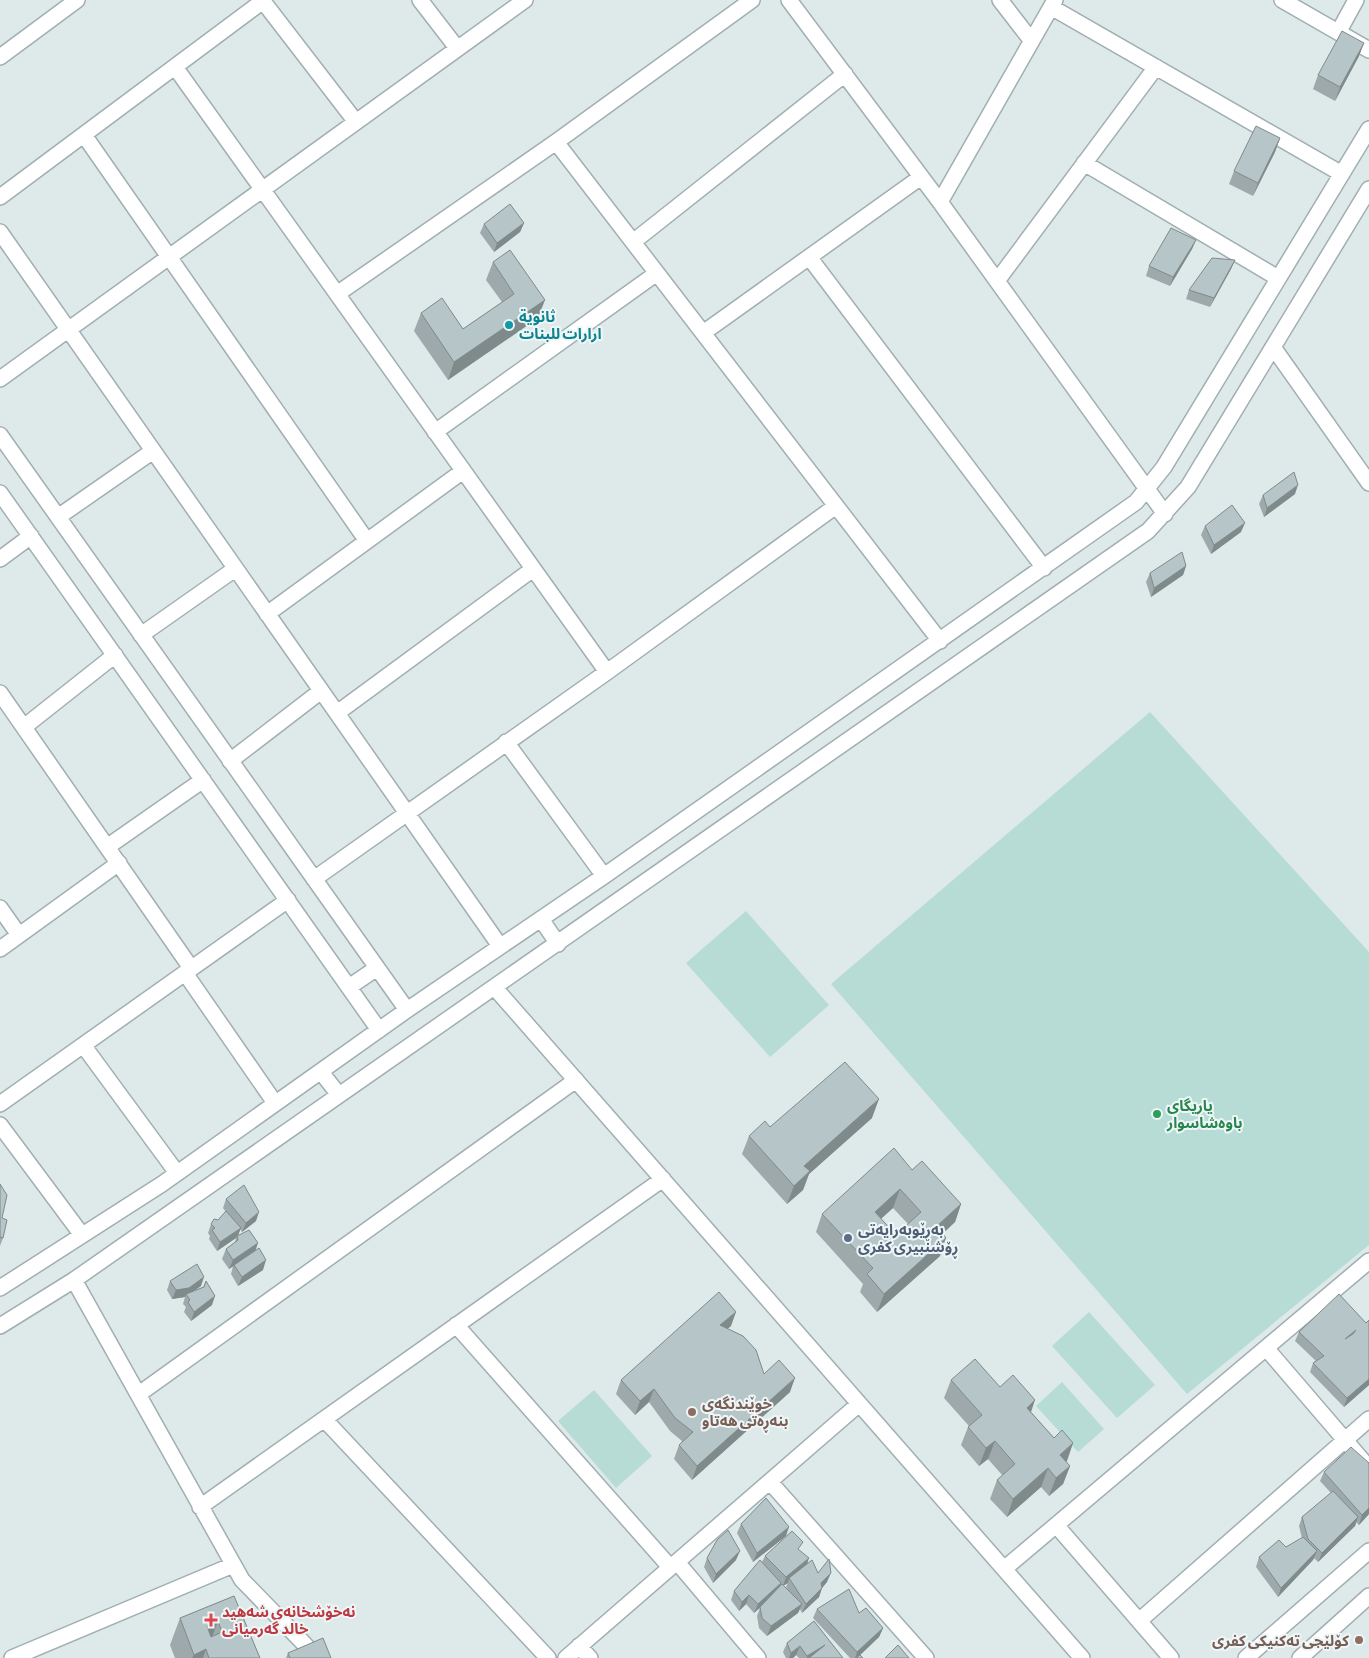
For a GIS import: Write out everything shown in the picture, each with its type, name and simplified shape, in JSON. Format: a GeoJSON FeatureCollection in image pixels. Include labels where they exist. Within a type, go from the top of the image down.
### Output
{"type":"FeatureCollection","features":[{"type":"Feature","properties":{"kind":"street"},"geometry":{"type":"LineString","coordinates":[[0,56],[77,0]]}},
{"type":"Feature","properties":{"kind":"street"},"geometry":{"type":"LineString","coordinates":[[0,197],[263,0],[356,122]]}},
{"type":"Feature","properties":{"kind":"street"},"geometry":{"type":"LineString","coordinates":[[420,0],[458,48]]}},
{"type":"Feature","properties":{"kind":"street"},"geometry":{"type":"LineString","coordinates":[[0,379],[525,0]]}},
{"type":"Feature","properties":{"kind":"street"},"geometry":{"type":"LineString","coordinates":[[337,294],[556,142],[752,0]]}},
{"type":"Feature","properties":{"kind":"street"},"geometry":{"type":"LineString","coordinates":[[789,0],[940,202],[1165,514]]}},
{"type":"Feature","properties":{"kind":"street"},"geometry":{"type":"LineString","coordinates":[[1000,0],[1031,40]]}},
{"type":"Feature","properties":{"kind":"street"},"geometry":{"type":"LineString","coordinates":[[1282,0],[1339,31],[1369,50]]}},
{"type":"Feature","properties":{"kind":"street"},"geometry":{"type":"LineString","coordinates":[[1339,31],[1356,0]]}},
{"type":"Feature","properties":{"kind":"street"},"geometry":{"type":"LineString","coordinates":[[940,202],[1053,4],[1156,67],[1342,174]]}},
{"type":"Feature","properties":{"kind":"street"},"geometry":{"type":"LineString","coordinates":[[175,67],[607,672]]}},
{"type":"Feature","properties":{"kind":"street"},"geometry":{"type":"LineString","coordinates":[[997,282],[1156,67]]}},
{"type":"Feature","properties":{"kind":"street"},"geometry":{"type":"LineString","coordinates":[[633,242],[845,74]]}},
{"type":"Feature","properties":{"kind":"street"},"geometry":{"type":"LineString","coordinates":[[0,1288],[177,1174],[407,1010],[604,876],[1123,512],[1148,489],[1164,467],[1369,129]]}},
{"type":"Feature","properties":{"kind":"street"},"geometry":{"type":"LineString","coordinates":[[84,135],[367,541]]}},
{"type":"Feature","properties":{"kind":"street"},"geometry":{"type":"LineString","coordinates":[[556,142],[940,641]]}},
{"type":"Feature","properties":{"kind":"street"},"geometry":{"type":"LineString","coordinates":[[1084,163],[1278,278]]}},
{"type":"Feature","properties":{"kind":"street"},"geometry":{"type":"LineString","coordinates":[[703,333],[921,178]]}},
{"type":"Feature","properties":{"kind":"street"},"geometry":{"type":"LineString","coordinates":[[0,1326],[74,1280],[1128,547],[1165,514],[1188,487],[1369,189]]}},
{"type":"Feature","properties":{"kind":"street"},"geometry":{"type":"LineString","coordinates":[[0,232],[500,946]]}},
{"type":"Feature","properties":{"kind":"street"},"geometry":{"type":"LineString","coordinates":[[809,258],[1044,568]]}},
{"type":"Feature","properties":{"kind":"street"},"geometry":{"type":"LineString","coordinates":[[435,432],[657,273]]}},
{"type":"Feature","properties":{"kind":"street"},"geometry":{"type":"LineString","coordinates":[[1273,346],[1369,483]]}},
{"type":"Feature","properties":{"kind":"street"},"geometry":{"type":"LineString","coordinates":[[0,436],[407,1010]]}},
{"type":"Feature","properties":{"kind":"street"},"geometry":{"type":"LineString","coordinates":[[58,517],[153,451]]}},
{"type":"Feature","properties":{"kind":"street"},"geometry":{"type":"LineString","coordinates":[[267,614],[463,471]]}},
{"type":"Feature","properties":{"kind":"street"},"geometry":{"type":"LineString","coordinates":[[0,493],[379,1030]]}},
{"type":"Feature","properties":{"kind":"street"},"geometry":{"type":"LineString","coordinates":[[314,879],[607,672],[836,506]]}},
{"type":"Feature","properties":{"kind":"street"},"geometry":{"type":"LineString","coordinates":[[0,559],[30,536]]}},
{"type":"Feature","properties":{"kind":"street"},"geometry":{"type":"LineString","coordinates":[[141,635],[236,569]]}},
{"type":"Feature","properties":{"kind":"street"},"geometry":{"type":"LineString","coordinates":[[337,713],[533,569]]}},
{"type":"Feature","properties":{"kind":"street"},"geometry":{"type":"LineString","coordinates":[[24,727],[115,655]]}},
{"type":"Feature","properties":{"kind":"street"},"geometry":{"type":"LineString","coordinates":[[230,761],[321,691]]}},
{"type":"Feature","properties":{"kind":"street"},"geometry":{"type":"LineString","coordinates":[[0,693],[108,847],[275,1104]]}},
{"type":"Feature","properties":{"kind":"street"},"geometry":{"type":"LineString","coordinates":[[506,742],[604,876]]}},
{"type":"Feature","properties":{"kind":"street"},"geometry":{"type":"LineString","coordinates":[[108,847],[203,780]]}},
{"type":"Feature","properties":{"kind":"street"},"geometry":{"type":"LineString","coordinates":[[0,949],[118,864]]}},
{"type":"Feature","properties":{"kind":"street"},"geometry":{"type":"LineString","coordinates":[[0,1104],[288,900]]}},
{"type":"Feature","properties":{"kind":"street"},"geometry":{"type":"LineString","coordinates":[[0,908],[19,935]]}},
{"type":"Feature","properties":{"kind":"street"},"geometry":{"type":"LineString","coordinates":[[541,919],[558,944]]}},
{"type":"Feature","properties":{"kind":"street"},"geometry":{"type":"LineString","coordinates":[[350,987],[377,968]]}},
{"type":"Feature","properties":{"kind":"street"},"geometry":{"type":"LineString","coordinates":[[495,988],[1082,1658]]}},
{"type":"Feature","properties":{"kind":"street"},"geometry":{"type":"LineString","coordinates":[[83,1045],[177,1174]]}},
{"type":"Feature","properties":{"kind":"street"},"geometry":{"type":"LineString","coordinates":[[321,1072],[339,1096]]}},
{"type":"Feature","properties":{"kind":"street"},"geometry":{"type":"LineString","coordinates":[[139,1394],[576,1080]]}},
{"type":"Feature","properties":{"kind":"street"},"geometry":{"type":"LineString","coordinates":[[0,1124],[82,1235]]}},
{"type":"Feature","properties":{"kind":"street"},"geometry":{"type":"LineString","coordinates":[[200,1507],[663,1179]]}},
{"type":"Feature","properties":{"kind":"street"},"geometry":{"type":"LineString","coordinates":[[1004,1569],[1369,1262]]}},
{"type":"Feature","properties":{"kind":"street"},"geometry":{"type":"LineString","coordinates":[[74,1280],[242,1580],[318,1658]]}},
{"type":"Feature","properties":{"kind":"street"},"geometry":{"type":"LineString","coordinates":[[456,1325],[758,1658]]}},
{"type":"Feature","properties":{"kind":"street"},"geometry":{"type":"LineString","coordinates":[[1266,1348],[1369,1468]]}},
{"type":"Feature","properties":{"kind":"street"},"geometry":{"type":"LineString","coordinates":[[566,1658],[859,1404]]}},
{"type":"Feature","properties":{"kind":"street"},"geometry":{"type":"LineString","coordinates":[[324,1419],[548,1658]]}},
{"type":"Feature","properties":{"kind":"street"},"geometry":{"type":"LineString","coordinates":[[1139,1621],[1369,1419]]}},
{"type":"Feature","properties":{"kind":"street"},"geometry":{"type":"LineString","coordinates":[[770,1482],[926,1658]]}},
{"type":"Feature","properties":{"kind":"street"},"geometry":{"type":"LineString","coordinates":[[1056,1524],[1171,1658]]}},
{"type":"Feature","properties":{"kind":"street"},"geometry":{"type":"LineString","coordinates":[[1246,1658],[1369,1551]]}},
{"type":"Feature","properties":{"kind":"street"},"geometry":{"type":"LineString","coordinates":[[12,1658],[234,1564]]}},
{"type":"Feature","properties":{"kind":"street"},"geometry":{"type":"LineString","coordinates":[[1300,1658],[1369,1596]]}},
{"type":"Feature","properties":{"kind":"street"},"geometry":{"type":"LineString","coordinates":[[579,1646],[590,1658]]}},
{"type":"Feature","properties":{"kind":"green space","name":"یاریگای باوەشاسوار"},"geometry":{"type":"Polygon","coordinates":[[[1150,712],[1369,952],[1369,1245],[1187,1394],[831,984],[1150,712]]]}},
{"type":"Feature","properties":{"kind":"green space"},"geometry":{"type":"Polygon","coordinates":[[[746,911],[829,1005],[770,1057],[686,963],[746,911]]]}},
{"type":"Feature","properties":{"kind":"green space"},"geometry":{"type":"Polygon","coordinates":[[[1089,1312],[1155,1385],[1117,1418],[1052,1346],[1089,1312]]]}},
{"type":"Feature","properties":{"kind":"green space"},"geometry":{"type":"Polygon","coordinates":[[[1062,1382],[1104,1429],[1078,1452],[1036,1406],[1062,1382]]]}},
{"type":"Feature","properties":{"kind":"green space"},"geometry":{"type":"Polygon","coordinates":[[[594,1390],[652,1456],[616,1488],[558,1421],[594,1390]]]}},
{"type":"Feature","properties":{"kind":"building"},"geometry":{"type":"Polygon","coordinates":[[[1342,31],[1364,43],[1340,87],[1318,75],[1342,31]]]}},
{"type":"Feature","properties":{"kind":"building"},"geometry":{"type":"Polygon","coordinates":[[[1256,126],[1280,138],[1258,183],[1234,171],[1256,126]]]}},
{"type":"Feature","properties":{"kind":"building"},"geometry":{"type":"Polygon","coordinates":[[[510,204],[524,223],[497,243],[484,224],[510,204]]]}},
{"type":"Feature","properties":{"kind":"building"},"geometry":{"type":"Polygon","coordinates":[[[1171,228],[1196,240],[1173,277],[1149,266],[1171,228]]]}},
{"type":"Feature","properties":{"kind":"building"},"geometry":{"type":"Polygon","coordinates":[[[510,250],[545,300],[454,362],[421,313],[442,298],[463,329],[514,294],[493,262],[510,250]]]}},
{"type":"Feature","properties":{"kind":"building"},"geometry":{"type":"Polygon","coordinates":[[[1212,258],[1235,260],[1214,298],[1189,290],[1212,258]]]}},
{"type":"Feature","properties":{"kind":"building"},"geometry":{"type":"Polygon","coordinates":[[[1294,472],[1298,485],[1267,508],[1263,495],[1294,472]]]}},
{"type":"Feature","properties":{"kind":"building"},"geometry":{"type":"Polygon","coordinates":[[[1232,505],[1245,523],[1214,545],[1205,526],[1232,505]]]}},
{"type":"Feature","properties":{"kind":"building"},"geometry":{"type":"Polygon","coordinates":[[[1182,552],[1186,566],[1154,588],[1150,573],[1182,552]]]}},
{"type":"Feature","properties":{"kind":"building"},"geometry":{"type":"Polygon","coordinates":[[[845,1062],[879,1099],[804,1166],[810,1171],[794,1186],[749,1136],[765,1121],[770,1127],[845,1062]]]}},
{"type":"Feature","properties":{"kind":"building","name":"بەڕێوبەرایەتی ڕۆشنبیری کفری"},"geometry":{"type":"Polygon","coordinates":[[[894,1148],[912,1170],[922,1161],[961,1204],[937,1226],[946,1238],[884,1294],[867,1274],[873,1268],[822,1214],[894,1148]],[[900,1189],[875,1212],[896,1235],[921,1212],[900,1189]]]}},
{"type":"Feature","properties":{"kind":"building"},"geometry":{"type":"Polygon","coordinates":[[[0,1184],[7,1195],[2,1218],[7,1220],[3,1238],[0,1237],[0,1184]]]}},
{"type":"Feature","properties":{"kind":"building"},"geometry":{"type":"Polygon","coordinates":[[[244,1185],[259,1212],[246,1223],[226,1199],[244,1185]]]}},
{"type":"Feature","properties":{"kind":"building"},"geometry":{"type":"Polygon","coordinates":[[[226,1211],[241,1228],[220,1242],[212,1230],[215,1228],[211,1224],[214,1219],[218,1220],[226,1211]]]}},
{"type":"Feature","properties":{"kind":"building"},"geometry":{"type":"Polygon","coordinates":[[[249,1230],[258,1243],[233,1260],[226,1249],[238,1240],[237,1236],[249,1230]]]}},
{"type":"Feature","properties":{"kind":"building"},"geometry":{"type":"Polygon","coordinates":[[[259,1248],[266,1260],[242,1277],[234,1265],[259,1248]]]}},
{"type":"Feature","properties":{"kind":"building"},"geometry":{"type":"Polygon","coordinates":[[[197,1264],[204,1277],[189,1288],[176,1290],[170,1281],[197,1264]]]}},
{"type":"Feature","properties":{"kind":"building"},"geometry":{"type":"Polygon","coordinates":[[[206,1281],[215,1296],[194,1312],[186,1294],[204,1287],[206,1281]]]}},
{"type":"Feature","properties":{"kind":"building"},"geometry":{"type":"Polygon","coordinates":[[[719,1292],[736,1312],[720,1325],[743,1336],[756,1350],[764,1374],[779,1360],[795,1378],[697,1466],[679,1445],[693,1432],[675,1418],[654,1389],[640,1401],[621,1380],[719,1292]]]}},
{"type":"Feature","properties":{"kind":"building"},"geometry":{"type":"Polygon","coordinates":[[[1339,1294],[1366,1323],[1369,1320],[1369,1379],[1347,1398],[1313,1363],[1324,1356],[1299,1332],[1339,1294]]]}},
{"type":"Feature","properties":{"kind":"building"},"geometry":{"type":"Polygon","coordinates":[[[975,1359],[1000,1387],[1013,1375],[1035,1400],[1027,1408],[1054,1438],[1062,1430],[1073,1443],[1060,1455],[1070,1466],[1056,1478],[1048,1468],[1013,1499],[997,1480],[1015,1464],[995,1441],[986,1448],[968,1427],[982,1415],[951,1380],[975,1359]]]}},
{"type":"Feature","properties":{"kind":"building"},"geometry":{"type":"Polygon","coordinates":[[[1351,1447],[1369,1463],[1369,1508],[1362,1515],[1324,1472],[1351,1447]]]}},
{"type":"Feature","properties":{"kind":"building"},"geometry":{"type":"Polygon","coordinates":[[[1333,1491],[1358,1517],[1322,1553],[1308,1539],[1302,1517],[1333,1491]]]}},
{"type":"Feature","properties":{"kind":"building"},"geometry":{"type":"Polygon","coordinates":[[[766,1498],[789,1527],[757,1553],[741,1524],[766,1498]]]}},
{"type":"Feature","properties":{"kind":"building"},"geometry":{"type":"Polygon","coordinates":[[[728,1530],[740,1551],[716,1574],[707,1558],[717,1540],[728,1530]]]}},
{"type":"Feature","properties":{"kind":"building"},"geometry":{"type":"Polygon","coordinates":[[[792,1531],[803,1542],[798,1549],[809,1558],[786,1577],[765,1556],[792,1531]]]}},
{"type":"Feature","properties":{"kind":"building"},"geometry":{"type":"Polygon","coordinates":[[[1303,1537],[1317,1551],[1281,1588],[1259,1557],[1279,1540],[1286,1547],[1303,1537]]]}},
{"type":"Feature","properties":{"kind":"building"},"geometry":{"type":"Polygon","coordinates":[[[829,1559],[831,1573],[821,1583],[822,1588],[806,1604],[789,1578],[812,1560],[818,1573],[829,1559]]]}},
{"type":"Feature","properties":{"kind":"building"},"geometry":{"type":"Polygon","coordinates":[[[760,1560],[781,1583],[758,1604],[749,1595],[742,1602],[734,1591],[760,1560]]]}},
{"type":"Feature","properties":{"kind":"building"},"geometry":{"type":"Polygon","coordinates":[[[782,1584],[802,1604],[771,1626],[762,1618],[760,1607],[782,1584]]]}},
{"type":"Feature","properties":{"kind":"building"},"geometry":{"type":"Polygon","coordinates":[[[849,1589],[859,1613],[866,1608],[883,1628],[857,1652],[817,1609],[849,1589]]]}},
{"type":"Feature","properties":{"kind":"building"},"geometry":{"type":"Polygon","coordinates":[[[234,1596],[260,1658],[209,1658],[206,1649],[194,1655],[180,1618],[234,1596]],[[218,1621],[207,1626],[211,1637],[222,1632],[218,1621]]]}},
{"type":"Feature","properties":{"kind":"building"},"geometry":{"type":"Polygon","coordinates":[[[814,1621],[843,1658],[809,1658],[825,1645],[807,1656],[800,1646],[791,1653],[787,1643],[814,1621]]]}},
{"type":"Feature","properties":{"kind":"building"},"geometry":{"type":"Polygon","coordinates":[[[323,1638],[331,1658],[290,1658],[288,1653],[323,1638]]]}},
{"type":"Feature","properties":{"kind":"building"},"geometry":{"type":"Polygon","coordinates":[[[898,1645],[909,1658],[885,1658],[898,1645]]]}},
{"type":"Feature","properties":{"kind":"place","name":"ثانوية ارارات للبنات"},"geometry":{"type":"Point","coordinates":[509,325]}},
{"type":"Feature","properties":{"kind":"place","name":"یاریگای باوەشاسوار"},"geometry":{"type":"Point","coordinates":[1157,1114]}},
{"type":"Feature","properties":{"kind":"place","name":"بەڕێوبەرایەتی ڕۆشنبیری کفری"},"geometry":{"type":"Point","coordinates":[848,1238]}},
{"type":"Feature","properties":{"kind":"place","name":"خوێندنگەی بنەڕەتی هەتاو"},"geometry":{"type":"Point","coordinates":[692,1412]}},
{"type":"Feature","properties":{"kind":"place","name":"نەخۆشخانەی شەهید خالد گەرمیانی"},"geometry":{"type":"Point","coordinates":[211,1620]}},
{"type":"Feature","properties":{"kind":"place","name":"کۆلێجی تەکنیکی کفری"},"geometry":{"type":"Point","coordinates":[1359,1640]}}]}
